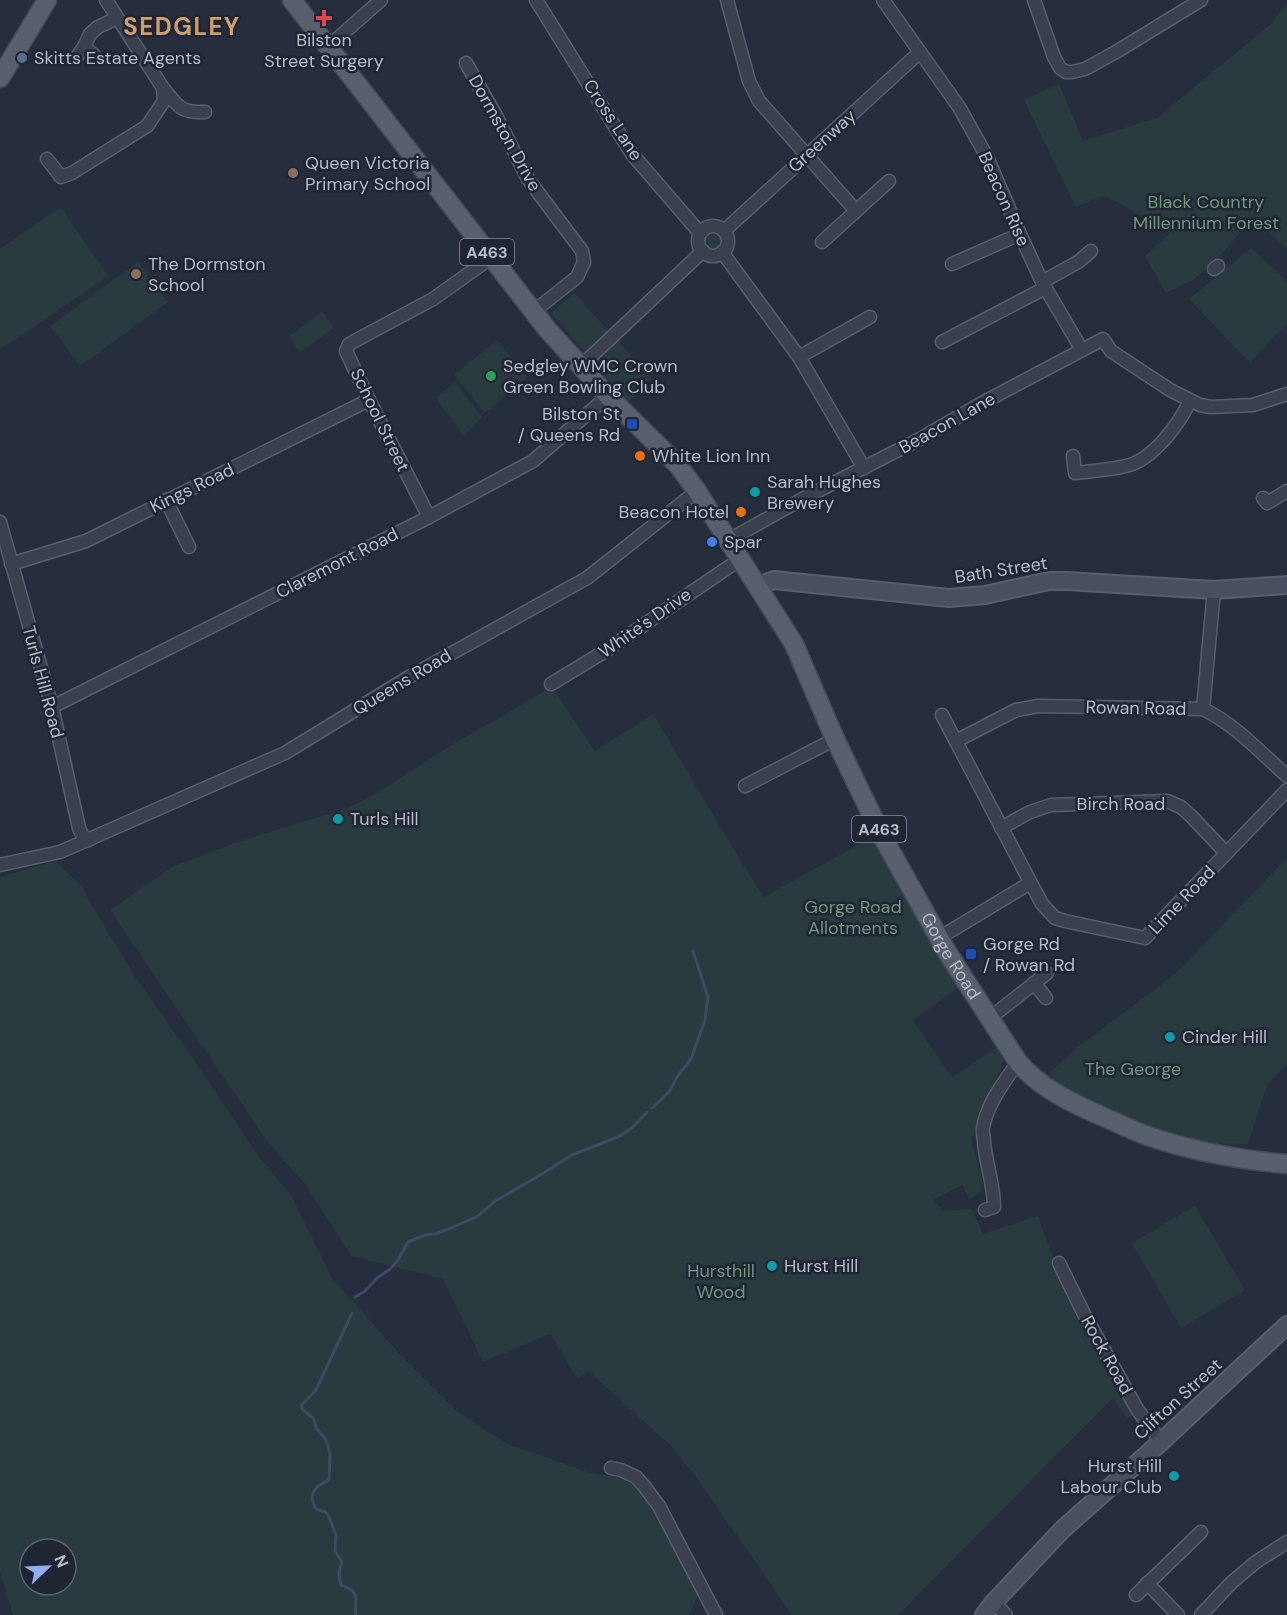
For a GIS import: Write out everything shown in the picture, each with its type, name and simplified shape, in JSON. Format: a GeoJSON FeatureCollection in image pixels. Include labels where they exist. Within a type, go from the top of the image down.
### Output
{"type":"FeatureCollection","features":[{"type":"Feature","properties":{"kind":"main road"},"geometry":{"type":"LineString","coordinates":[[0,78],[47,0]]}},
{"type":"Feature","properties":{"kind":"main road","name":"A463"},"geometry":{"type":"LineString","coordinates":[[292,0],[533,312],[608,396],[677,464],[758,586]]}},
{"type":"Feature","properties":{"kind":"main road","name":"Gorge Road"},"geometry":{"type":"LineString","coordinates":[[758,586],[794,644],[835,739],[882,836],[939,938],[989,1019],[1026,1072],[1047,1089],[1088,1111],[1146,1135],[1198,1150],[1287,1164]]}},
{"type":"Feature","properties":{"kind":"street"},"geometry":{"type":"LineString","coordinates":[[106,0],[163,88],[180,108],[191,112],[205,112]]}},
{"type":"Feature","properties":{"kind":"street"},"geometry":{"type":"LineString","coordinates":[[329,46],[381,0]]}},
{"type":"Feature","properties":{"kind":"street","name":"Cross Lane"},"geometry":{"type":"LineString","coordinates":[[536,0],[632,154],[700,233]]}},
{"type":"Feature","properties":{"kind":"street"},"geometry":{"type":"LineString","coordinates":[[727,0],[749,81],[759,101],[856,211]]}},
{"type":"Feature","properties":{"kind":"street","name":"Beacon Rise"},"geometry":{"type":"LineString","coordinates":[[883,0],[965,117],[987,158],[1044,285],[1082,350]]}},
{"type":"Feature","properties":{"kind":"street"},"geometry":{"type":"LineString","coordinates":[[1034,0],[1054,57],[1060,68],[1066,72],[1085,69],[1201,0]]}},
{"type":"Feature","properties":{"kind":"street"},"geometry":{"type":"LineString","coordinates":[[76,58],[89,51],[90,34],[98,27],[117,18]]}},
{"type":"Feature","properties":{"kind":"street","name":"Greenway"},"geometry":{"type":"LineString","coordinates":[[724,231],[920,52]]}},
{"type":"Feature","properties":{"kind":"street","name":"Dormston Drive"},"geometry":{"type":"LineString","coordinates":[[466,63],[528,179],[582,251],[584,262],[577,277],[533,312]]}},
{"type":"Feature","properties":{"kind":"street"},"geometry":{"type":"LineString","coordinates":[[46,159],[61,177],[72,173],[147,126],[164,101],[163,88]]}},
{"type":"Feature","properties":{"kind":"street"},"geometry":{"type":"LineString","coordinates":[[822,242],[889,181]]}},
{"type":"Feature","properties":{"kind":"street"},"geometry":{"type":"LineString","coordinates":[[709,226],[720,227],[727,236],[726,248],[712,256],[703,251],[698,243],[700,233],[709,226]]}},
{"type":"Feature","properties":{"kind":"street"},"geometry":{"type":"LineString","coordinates":[[952,264],[1020,234]]}},
{"type":"Feature","properties":{"kind":"street"},"geometry":{"type":"LineString","coordinates":[[580,366],[703,251]]}},
{"type":"Feature","properties":{"kind":"street"},"geometry":{"type":"LineString","coordinates":[[942,342],[1044,285],[1091,251]]}},
{"type":"Feature","properties":{"kind":"street"},"geometry":{"type":"LineString","coordinates":[[722,252],[799,357],[864,468]]}},
{"type":"Feature","properties":{"kind":"street","name":"School Street"},"geometry":{"type":"LineString","coordinates":[[429,517],[346,351],[349,344],[433,299],[492,257]]}},
{"type":"Feature","properties":{"kind":"street"},"geometry":{"type":"LineString","coordinates":[[799,357],[870,317]]}},
{"type":"Feature","properties":{"kind":"street","name":"Beacon Lane"},"geometry":{"type":"LineString","coordinates":[[727,541],[1103,339],[1110,350],[1190,401]]}},
{"type":"Feature","properties":{"kind":"street"},"geometry":{"type":"LineString","coordinates":[[1073,456],[1075,473],[1128,466],[1145,457],[1158,446],[1181,419],[1190,401],[1211,407],[1253,405],[1287,394]]}},
{"type":"Feature","properties":{"kind":"street","name":"Claremont Road"},"geometry":{"type":"LineString","coordinates":[[52,707],[429,517],[533,461],[608,396]]}},
{"type":"Feature","properties":{"kind":"street","name":"Kings Road"},"geometry":{"type":"LineString","coordinates":[[11,564],[86,541],[369,400]]}},
{"type":"Feature","properties":{"kind":"street","name":"Queens Road"},"geometry":{"type":"LineString","coordinates":[[0,865],[60,852],[285,753],[409,676],[587,578],[697,491]]}},
{"type":"Feature","properties":{"kind":"street"},"geometry":{"type":"LineString","coordinates":[[1263,498],[1267,503],[1287,491]]}},
{"type":"Feature","properties":{"kind":"street"},"geometry":{"type":"LineString","coordinates":[[166,501],[189,547]]}},
{"type":"Feature","properties":{"kind":"street","name":"Turls Hill Road"},"geometry":{"type":"LineString","coordinates":[[0,522],[52,707],[79,828],[82,835],[89,840]]}},
{"type":"Feature","properties":{"kind":"street","name":"White's Drive"},"geometry":{"type":"LineString","coordinates":[[551,684],[607,650],[739,560]]}},
{"type":"Feature","properties":{"kind":"street","name":"Bath Street"},"geometry":{"type":"LineString","coordinates":[[758,586],[774,580],[949,598],[985,595],[1049,581],[1214,590],[1287,585]]}},
{"type":"Feature","properties":{"kind":"street","name":"Rowan Road"},"geometry":{"type":"LineString","coordinates":[[956,741],[1016,710],[1038,706],[1203,709],[1214,590]]}},
{"type":"Feature","properties":{"kind":"street"},"geometry":{"type":"LineString","coordinates":[[1203,709],[1218,716],[1231,726],[1287,776]]}},
{"type":"Feature","properties":{"kind":"street"},"geometry":{"type":"LineString","coordinates":[[939,938],[1030,883],[942,716]]}},
{"type":"Feature","properties":{"kind":"street"},"geometry":{"type":"LineString","coordinates":[[745,786],[835,739]]}},
{"type":"Feature","properties":{"kind":"street","name":"Lime Road"},"geometry":{"type":"LineString","coordinates":[[1030,883],[1042,904],[1055,918],[1145,938],[1287,790]]}},
{"type":"Feature","properties":{"kind":"street","name":"Birch Road"},"geometry":{"type":"LineString","coordinates":[[1001,828],[1030,812],[1051,805],[1167,801],[1181,807],[1226,853]]}},
{"type":"Feature","properties":{"kind":"street"},"geometry":{"type":"LineString","coordinates":[[989,1019],[1047,973]]}},
{"type":"Feature","properties":{"kind":"street"},"geometry":{"type":"LineString","coordinates":[[1034,983],[1046,998]]}},
{"type":"Feature","properties":{"kind":"street"},"geometry":{"type":"LineString","coordinates":[[985,1210],[994,1207],[994,1198],[985,1153],[983,1129],[1002,1086],[1018,1062]]}},
{"type":"Feature","properties":{"kind":"street","name":"Rock Road"},"geometry":{"type":"LineString","coordinates":[[1059,1263],[1084,1314],[1137,1409],[1161,1442]]}},
{"type":"Feature","properties":{"kind":"street","name":"Clifton Street"},"geometry":{"type":"LineString","coordinates":[[1006,1615],[989,1609],[1063,1528],[1161,1442],[1287,1325]]}},
{"type":"Feature","properties":{"kind":"street"},"geometry":{"type":"LineString","coordinates":[[610,1468],[636,1477],[659,1506],[716,1615]]}},
{"type":"Feature","properties":{"kind":"street"},"geometry":{"type":"LineString","coordinates":[[1136,1595],[1201,1532]]}},
{"type":"Feature","properties":{"kind":"street"},"geometry":{"type":"LineString","coordinates":[[1201,1615],[1232,1582],[1256,1562],[1287,1542]]}},
{"type":"Feature","properties":{"kind":"street"},"geometry":{"type":"LineString","coordinates":[[1147,1583],[1178,1615]]}},
{"type":"Feature","properties":{"kind":"green space","name":"Black Country Millennium Forest"},"geometry":{"type":"Polygon","coordinates":[[[1287,4],[1287,249],[1253,218],[1216,260],[1193,280],[1166,293],[1145,256],[1170,233],[1105,195],[1076,207],[1024,100],[1059,84],[1083,141],[1157,118],[1271,24],[1287,4]]]}},
{"type":"Feature","properties":{"kind":"green space"},"geometry":{"type":"Polygon","coordinates":[[[61,207],[108,276],[0,350],[0,249],[61,207]]]}},
{"type":"Feature","properties":{"kind":"green space"},"geometry":{"type":"Polygon","coordinates":[[[712,231],[719,234],[722,241],[719,248],[712,251],[705,248],[702,241],[705,234],[712,231]]]}},
{"type":"Feature","properties":{"kind":"green space"},"geometry":{"type":"Polygon","coordinates":[[[1251,248],[1287,281],[1287,323],[1250,363],[1189,299],[1251,248]]]}},
{"type":"Feature","properties":{"kind":"green space"},"geometry":{"type":"Polygon","coordinates":[[[138,262],[168,302],[80,366],[50,326],[138,262]]]}},
{"type":"Feature","properties":{"kind":"green space"},"geometry":{"type":"Polygon","coordinates":[[[574,293],[652,378],[628,403],[551,313],[574,293]]]}},
{"type":"Feature","properties":{"kind":"green space"},"geometry":{"type":"Polygon","coordinates":[[[322,312],[334,328],[300,352],[289,336],[322,312]]]}},
{"type":"Feature","properties":{"kind":"green space","name":"Sedgley WMC Crown Green Bowling Club"},"geometry":{"type":"Polygon","coordinates":[[[497,340],[528,377],[485,413],[454,375],[497,340]]]}},
{"type":"Feature","properties":{"kind":"green space"},"geometry":{"type":"Polygon","coordinates":[[[455,382],[482,417],[464,436],[436,398],[455,382]]]}},
{"type":"Feature","properties":{"kind":"green space"},"geometry":{"type":"Polygon","coordinates":[[[552,687],[595,751],[653,714],[764,897],[874,837],[961,986],[913,1020],[952,1078],[997,1047],[1004,1061],[971,1139],[982,1180],[981,1192],[969,1199],[962,1185],[933,1200],[944,1211],[972,1209],[983,1234],[1038,1216],[1060,1277],[1135,1412],[1127,1419],[1113,1398],[898,1615],[792,1615],[697,1478],[670,1445],[588,1371],[578,1379],[550,1334],[483,1362],[443,1279],[351,1256],[306,1185],[269,1144],[110,910],[172,867],[235,843],[350,807],[552,687]]]}},
{"type":"Feature","properties":{"kind":"green space","name":"The George"},"geometry":{"type":"Polygon","coordinates":[[[1287,858],[1287,1064],[1267,1085],[1248,1144],[1195,1143],[1125,1119],[1044,1078],[1074,1050],[1175,974],[1287,858]]]}},
{"type":"Feature","properties":{"kind":"green space"},"geometry":{"type":"Polygon","coordinates":[[[55,861],[82,887],[134,975],[256,1153],[292,1197],[332,1278],[398,1352],[459,1413],[508,1444],[590,1473],[612,1476],[617,1473],[643,1494],[658,1513],[700,1592],[689,1615],[13,1615],[0,1572],[0,877],[55,861]]]}},
{"type":"Feature","properties":{"kind":"green space"},"geometry":{"type":"Polygon","coordinates":[[[1195,1206],[1245,1290],[1181,1328],[1132,1243],[1195,1206]]]}},
{"type":"Feature","properties":{"kind":"waterway"},"geometry":{"type":"LineString","coordinates":[[652,1108],[669,1092],[691,1059],[705,1020],[708,997],[693,951]]}},
{"type":"Feature","properties":{"kind":"waterway"},"geometry":{"type":"LineString","coordinates":[[355,1297],[390,1269],[408,1242],[425,1235],[435,1234],[478,1216],[495,1201],[572,1155],[620,1136],[633,1127],[647,1112]]}},
{"type":"Feature","properties":{"kind":"waterway"},"geometry":{"type":"LineString","coordinates":[[352,1313],[316,1390],[302,1405],[302,1409],[313,1418],[317,1429],[326,1440],[330,1453],[329,1480],[316,1488],[312,1499],[316,1509],[328,1515],[336,1535],[335,1551],[342,1562],[339,1573],[340,1582],[356,1596],[356,1615]]}},
{"type":"Feature","properties":{"kind":"place","name":"Bilston Street Surgery"},"geometry":{"type":"Point","coordinates":[324,18]}},
{"type":"Feature","properties":{"kind":"place","name":"Skitts Estate Agents"},"geometry":{"type":"Point","coordinates":[22,58]}},
{"type":"Feature","properties":{"kind":"place","name":"Queen Victoria Primary School"},"geometry":{"type":"Point","coordinates":[293,173]}},
{"type":"Feature","properties":{"kind":"place","name":"The Dormston School"},"geometry":{"type":"Point","coordinates":[136,274]}},
{"type":"Feature","properties":{"kind":"place","name":"Sedgley WMC Crown Green Bowling Club"},"geometry":{"type":"Point","coordinates":[491,376]}},
{"type":"Feature","properties":{"kind":"place","name":"Bilston St / Queens Rd"},"geometry":{"type":"Point","coordinates":[632,424]}},
{"type":"Feature","properties":{"kind":"place","name":"White Lion Inn"},"geometry":{"type":"Point","coordinates":[640,456]}},
{"type":"Feature","properties":{"kind":"place","name":"Sarah Hughes Brewery"},"geometry":{"type":"Point","coordinates":[755,492]}},
{"type":"Feature","properties":{"kind":"place","name":"Beacon Hotel"},"geometry":{"type":"Point","coordinates":[741,512]}},
{"type":"Feature","properties":{"kind":"place","name":"Spar"},"geometry":{"type":"Point","coordinates":[712,542]}},
{"type":"Feature","properties":{"kind":"place","name":"Turls Hill"},"geometry":{"type":"Point","coordinates":[338,819]}},
{"type":"Feature","properties":{"kind":"place","name":"Gorge Rd / Rowan Rd"},"geometry":{"type":"Point","coordinates":[971,954]}},
{"type":"Feature","properties":{"kind":"place","name":"Cinder Hill"},"geometry":{"type":"Point","coordinates":[1170,1037]}},
{"type":"Feature","properties":{"kind":"place","name":"Hurst Hill"},"geometry":{"type":"Point","coordinates":[772,1266]}},
{"type":"Feature","properties":{"kind":"place","name":"Hurst Hill Labour Club"},"geometry":{"type":"Point","coordinates":[1174,1476]}},
{"type":"Feature","properties":{"kind":"district","name":"SEDGLEY"},"geometry":{"type":"Point","coordinates":[182,26]}},
{"type":"Feature","properties":{"kind":"park label","name":"Gorge Road Allotments"},"geometry":{"type":"Point","coordinates":[853,917]}},
{"type":"Feature","properties":{"kind":"park label","name":"Hursthill Wood"},"geometry":{"type":"Point","coordinates":[721,1281]}}]}
